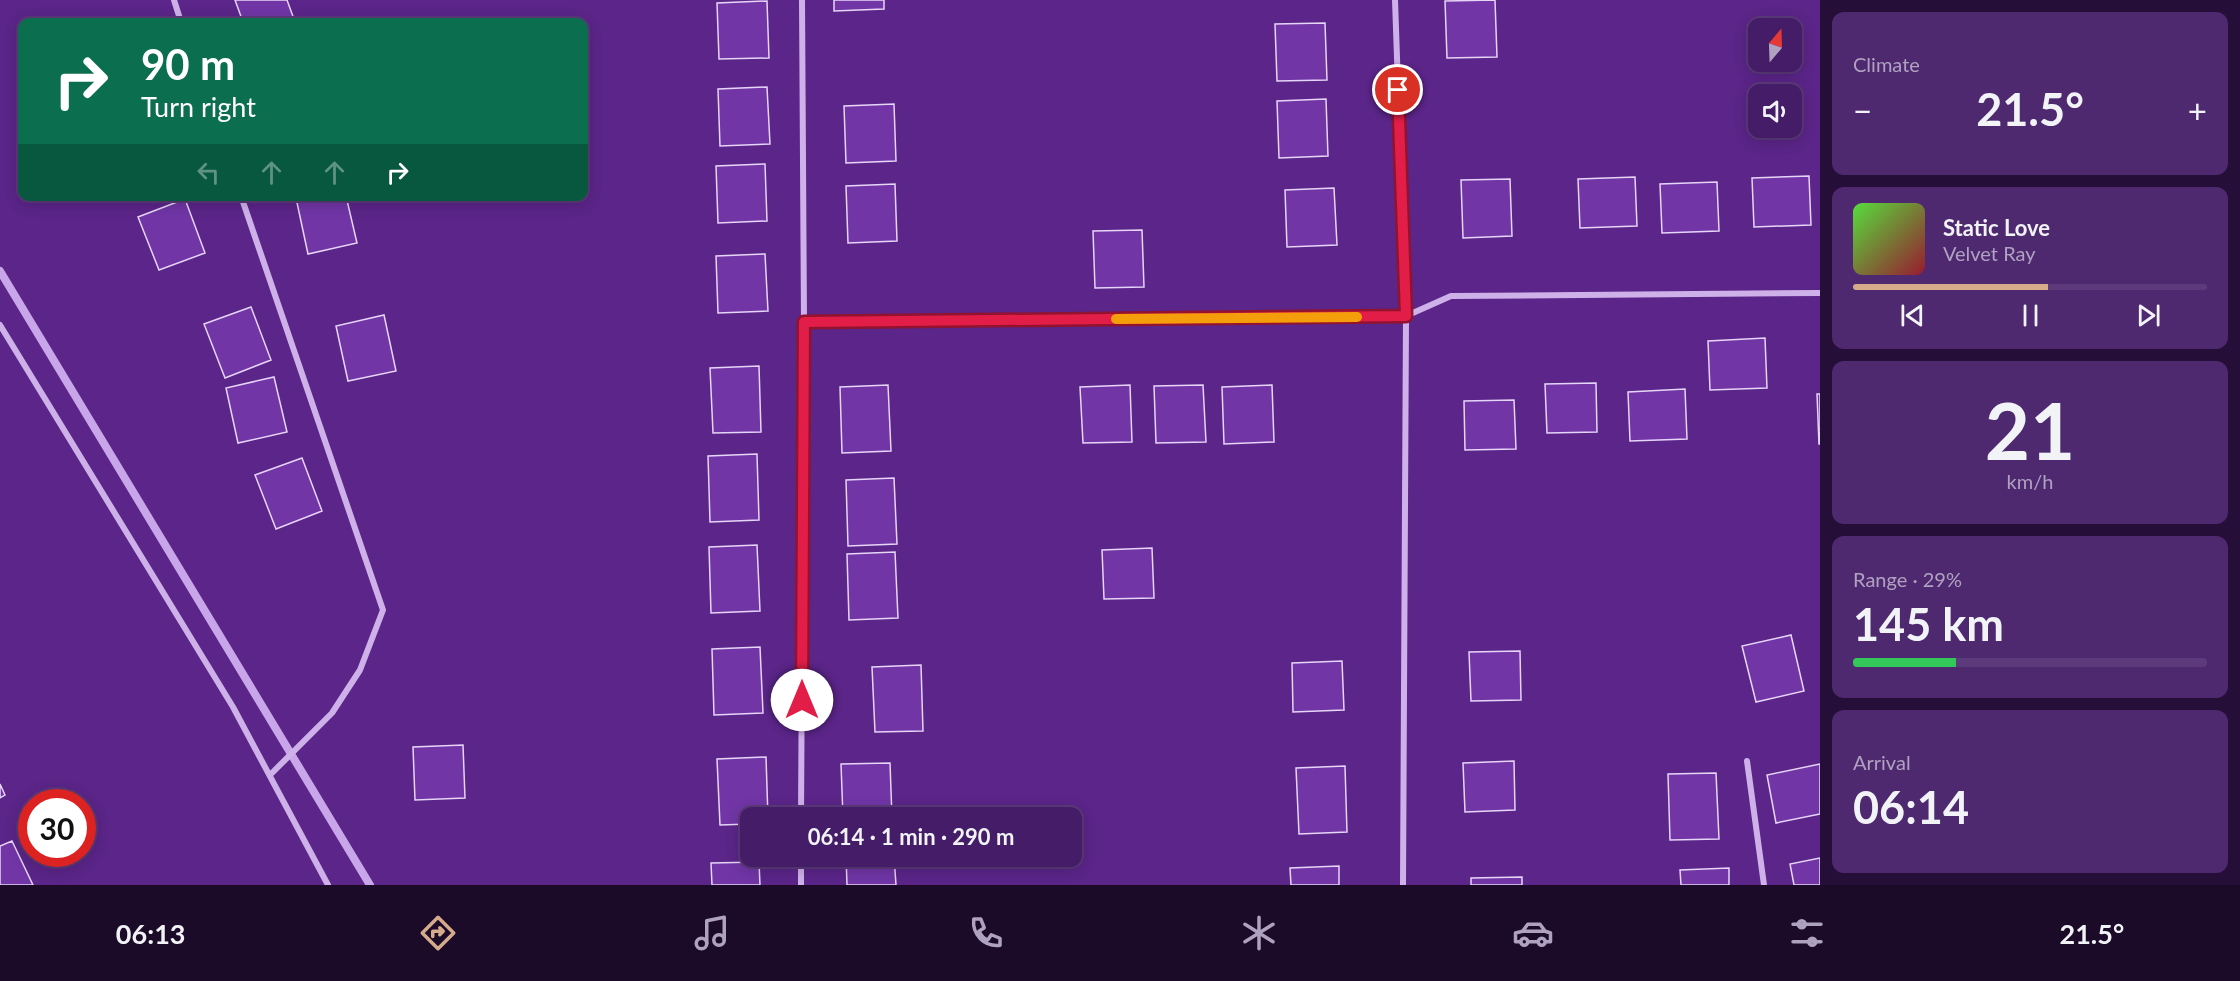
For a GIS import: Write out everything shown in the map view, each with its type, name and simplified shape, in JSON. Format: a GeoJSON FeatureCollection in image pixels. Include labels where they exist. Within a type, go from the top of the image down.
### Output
{"type":"FeatureCollection","features":[{"type":"Feature","properties":{"kind":"street"},"geometry":{"type":"LineString","coordinates":[[174,0],[180,18]]}},
{"type":"Feature","properties":{"kind":"street"},"geometry":{"type":"LineString","coordinates":[[801,807],[804,322],[802,0]]}},
{"type":"Feature","properties":{"kind":"street"},"geometry":{"type":"LineString","coordinates":[[1395,0],[1406,316],[1403,885]]}},
{"type":"Feature","properties":{"kind":"street"},"geometry":{"type":"LineString","coordinates":[[243,201],[383,610],[360,670],[332,713],[270,775]]}},
{"type":"Feature","properties":{"kind":"street"},"geometry":{"type":"LineString","coordinates":[[804,322],[1406,316],[1451,296],[1820,293]]}},
{"type":"Feature","properties":{"kind":"street"},"geometry":{"type":"LineString","coordinates":[[0,325],[234,707],[328,885]]}},
{"type":"Feature","properties":{"kind":"street"},"geometry":{"type":"LineString","coordinates":[[1747,761],[1764,885]]}},
{"type":"Feature","properties":{"kind":"street"},"geometry":{"type":"LineString","coordinates":[[801,867],[801,885]]}},
{"type":"Feature","properties":{"kind":"building"},"geometry":{"type":"Polygon","coordinates":[[[235,0],[287,0],[294,18],[242,18],[235,0]]]}},
{"type":"Feature","properties":{"kind":"building"},"geometry":{"type":"Polygon","coordinates":[[[834,0],[884,0],[884,9],[834,11],[834,0]]]}},
{"type":"Feature","properties":{"kind":"building"},"geometry":{"type":"Polygon","coordinates":[[[1495,0],[1497,57],[1447,58],[1445,1],[1495,0]]]}},
{"type":"Feature","properties":{"kind":"building"},"geometry":{"type":"Polygon","coordinates":[[[767,1],[769,58],[719,59],[717,3],[767,1]]]}},
{"type":"Feature","properties":{"kind":"building"},"geometry":{"type":"Polygon","coordinates":[[[1325,23],[1327,80],[1277,81],[1275,24],[1325,23]]]}},
{"type":"Feature","properties":{"kind":"building"},"geometry":{"type":"Polygon","coordinates":[[[767,87],[770,144],[720,146],[718,89],[767,87]]]}},
{"type":"Feature","properties":{"kind":"building"},"geometry":{"type":"Polygon","coordinates":[[[1326,99],[1328,156],[1279,158],[1277,101],[1326,99]]]}},
{"type":"Feature","properties":{"kind":"building"},"geometry":{"type":"Polygon","coordinates":[[[894,104],[896,161],[846,163],[844,106],[894,104]]]}},
{"type":"Feature","properties":{"kind":"building"},"geometry":{"type":"Polygon","coordinates":[[[765,164],[767,221],[718,223],[716,166],[765,164]]]}},
{"type":"Feature","properties":{"kind":"building"},"geometry":{"type":"Polygon","coordinates":[[[1809,176],[1811,225],[1754,227],[1752,178],[1809,176]]]}},
{"type":"Feature","properties":{"kind":"building"},"geometry":{"type":"Polygon","coordinates":[[[1635,177],[1637,226],[1580,228],[1578,179],[1635,177]]]}},
{"type":"Feature","properties":{"kind":"building"},"geometry":{"type":"Polygon","coordinates":[[[1510,179],[1512,236],[1463,238],[1461,180],[1510,179]]]}},
{"type":"Feature","properties":{"kind":"building"},"geometry":{"type":"Polygon","coordinates":[[[1717,182],[1719,231],[1662,233],[1660,184],[1717,182]]]}},
{"type":"Feature","properties":{"kind":"building"},"geometry":{"type":"Polygon","coordinates":[[[895,184],[897,241],[848,243],[846,186],[895,184]]]}},
{"type":"Feature","properties":{"kind":"building"},"geometry":{"type":"Polygon","coordinates":[[[1334,188],[1337,245],[1287,247],[1285,190],[1334,188]]]}},
{"type":"Feature","properties":{"kind":"building"},"geometry":{"type":"Polygon","coordinates":[[[180,201],[186,201],[205,253],[159,270],[138,217],[180,201]]]}},
{"type":"Feature","properties":{"kind":"building"},"geometry":{"type":"Polygon","coordinates":[[[297,201],[347,201],[357,243],[308,254],[297,201]]]}},
{"type":"Feature","properties":{"kind":"building"},"geometry":{"type":"Polygon","coordinates":[[[1142,230],[1144,287],[1095,288],[1093,231],[1142,230]]]}},
{"type":"Feature","properties":{"kind":"building"},"geometry":{"type":"Polygon","coordinates":[[[765,254],[768,311],[718,313],[716,256],[765,254]]]}},
{"type":"Feature","properties":{"kind":"building"},"geometry":{"type":"Polygon","coordinates":[[[251,307],[271,360],[225,378],[204,324],[251,307]]]}},
{"type":"Feature","properties":{"kind":"building"},"geometry":{"type":"Polygon","coordinates":[[[384,315],[396,371],[348,381],[336,326],[384,315]]]}},
{"type":"Feature","properties":{"kind":"building"},"geometry":{"type":"Polygon","coordinates":[[[1765,338],[1767,388],[1710,390],[1708,341],[1765,338]]]}},
{"type":"Feature","properties":{"kind":"building"},"geometry":{"type":"Polygon","coordinates":[[[759,366],[761,432],[713,433],[710,368],[759,366]]]}},
{"type":"Feature","properties":{"kind":"building"},"geometry":{"type":"Polygon","coordinates":[[[274,377],[287,432],[238,443],[226,388],[274,377]]]}},
{"type":"Feature","properties":{"kind":"building"},"geometry":{"type":"Polygon","coordinates":[[[1596,383],[1597,432],[1547,433],[1545,384],[1596,383]]]}},
{"type":"Feature","properties":{"kind":"building"},"geometry":{"type":"Polygon","coordinates":[[[888,385],[891,451],[842,453],[840,387],[888,385]]]}},
{"type":"Feature","properties":{"kind":"building"},"geometry":{"type":"Polygon","coordinates":[[[1130,385],[1132,442],[1083,443],[1080,387],[1130,385]]]}},
{"type":"Feature","properties":{"kind":"building"},"geometry":{"type":"Polygon","coordinates":[[[1203,385],[1206,442],[1156,443],[1154,386],[1203,385]]]}},
{"type":"Feature","properties":{"kind":"building"},"geometry":{"type":"Polygon","coordinates":[[[1272,385],[1274,442],[1224,444],[1222,387],[1272,385]]]}},
{"type":"Feature","properties":{"kind":"building"},"geometry":{"type":"Polygon","coordinates":[[[1685,389],[1687,439],[1630,441],[1628,392],[1685,389]]]}},
{"type":"Feature","properties":{"kind":"building"},"geometry":{"type":"Polygon","coordinates":[[[1817,394],[1820,394],[1820,444],[1819,444],[1817,394]]]}},
{"type":"Feature","properties":{"kind":"building"},"geometry":{"type":"Polygon","coordinates":[[[1514,400],[1516,449],[1465,450],[1464,401],[1514,400]]]}},
{"type":"Feature","properties":{"kind":"building"},"geometry":{"type":"Polygon","coordinates":[[[757,454],[759,520],[710,522],[708,456],[757,454]]]}},
{"type":"Feature","properties":{"kind":"building"},"geometry":{"type":"Polygon","coordinates":[[[302,458],[322,511],[276,529],[255,475],[302,458]]]}},
{"type":"Feature","properties":{"kind":"building"},"geometry":{"type":"Polygon","coordinates":[[[894,478],[897,544],[848,546],[846,480],[894,478]]]}},
{"type":"Feature","properties":{"kind":"building"},"geometry":{"type":"Polygon","coordinates":[[[757,545],[760,611],[711,613],[709,547],[757,545]]]}},
{"type":"Feature","properties":{"kind":"building"},"geometry":{"type":"Polygon","coordinates":[[[1152,548],[1154,598],[1104,599],[1102,550],[1152,548]]]}},
{"type":"Feature","properties":{"kind":"building"},"geometry":{"type":"Polygon","coordinates":[[[895,552],[898,618],[849,620],[847,554],[895,552]]]}},
{"type":"Feature","properties":{"kind":"building"},"geometry":{"type":"Polygon","coordinates":[[[1791,635],[1804,691],[1756,702],[1742,646],[1791,635]]]}},
{"type":"Feature","properties":{"kind":"building"},"geometry":{"type":"Polygon","coordinates":[[[760,647],[763,713],[714,715],[712,649],[760,647]]]}},
{"type":"Feature","properties":{"kind":"building"},"geometry":{"type":"Polygon","coordinates":[[[1520,651],[1521,700],[1471,701],[1469,652],[1520,651]]]}},
{"type":"Feature","properties":{"kind":"building"},"geometry":{"type":"Polygon","coordinates":[[[1342,661],[1344,710],[1293,712],[1292,663],[1342,661]]]}},
{"type":"Feature","properties":{"kind":"building"},"geometry":{"type":"Polygon","coordinates":[[[921,665],[923,731],[875,732],[872,667],[921,665]]]}},
{"type":"Feature","properties":{"kind":"building"},"geometry":{"type":"Polygon","coordinates":[[[463,745],[465,798],[415,800],[413,747],[463,745]]]}},
{"type":"Feature","properties":{"kind":"building"},"geometry":{"type":"Polygon","coordinates":[[[766,757],[768,807],[740,807],[740,824],[720,825],[717,759],[766,757]]]}},
{"type":"Feature","properties":{"kind":"building"},"geometry":{"type":"Polygon","coordinates":[[[1514,761],[1515,810],[1465,812],[1463,763],[1514,761]]]}},
{"type":"Feature","properties":{"kind":"building"},"geometry":{"type":"Polygon","coordinates":[[[890,763],[892,807],[843,807],[841,764],[890,763]]]}},
{"type":"Feature","properties":{"kind":"building"},"geometry":{"type":"Polygon","coordinates":[[[1820,764],[1820,814],[1776,823],[1767,775],[1820,764]]]}},
{"type":"Feature","properties":{"kind":"building"},"geometry":{"type":"Polygon","coordinates":[[[1345,766],[1347,832],[1299,834],[1296,768],[1345,766]]]}},
{"type":"Feature","properties":{"kind":"building"},"geometry":{"type":"Polygon","coordinates":[[[1716,773],[1719,839],[1670,840],[1668,774],[1716,773]]]}},
{"type":"Feature","properties":{"kind":"building"},"geometry":{"type":"Polygon","coordinates":[[[0,784],[5,795],[0,798],[0,784]]]}},
{"type":"Feature","properties":{"kind":"building"},"geometry":{"type":"Polygon","coordinates":[[[12,841],[18,854],[18,867],[24,867],[33,885],[0,885],[0,846],[12,841]]]}},
{"type":"Feature","properties":{"kind":"building"},"geometry":{"type":"Polygon","coordinates":[[[1820,858],[1820,885],[1794,885],[1790,864],[1820,858]]]}},
{"type":"Feature","properties":{"kind":"building"},"geometry":{"type":"Polygon","coordinates":[[[740,862],[740,867],[759,867],[760,885],[712,885],[711,863],[740,862]]]}},
{"type":"Feature","properties":{"kind":"building"},"geometry":{"type":"Polygon","coordinates":[[[1339,866],[1339,885],[1291,885],[1290,868],[1339,866]]]}},
{"type":"Feature","properties":{"kind":"building"},"geometry":{"type":"Polygon","coordinates":[[[846,867],[895,867],[896,885],[847,885],[846,867]]]}},
{"type":"Feature","properties":{"kind":"building"},"geometry":{"type":"Polygon","coordinates":[[[1729,868],[1729,885],[1681,885],[1680,870],[1729,868]]]}},
{"type":"Feature","properties":{"kind":"building"},"geometry":{"type":"Polygon","coordinates":[[[1522,877],[1522,885],[1471,885],[1471,878],[1522,877]]]}},
{"type":"Feature","properties":{"kind":"waterway"},"geometry":{"type":"LineString","coordinates":[[0,271],[370,885]]}},
{"type":"Feature","properties":{"kind":"slow traffic"},"geometry":{"type":"LineString","coordinates":[[1116,319],[1357,317]]}},
{"type":"Feature","properties":{"kind":"route"},"geometry":{"type":"LineString","coordinates":[[802,700],[804,322],[1406,316],[1398,90]]}}]}
